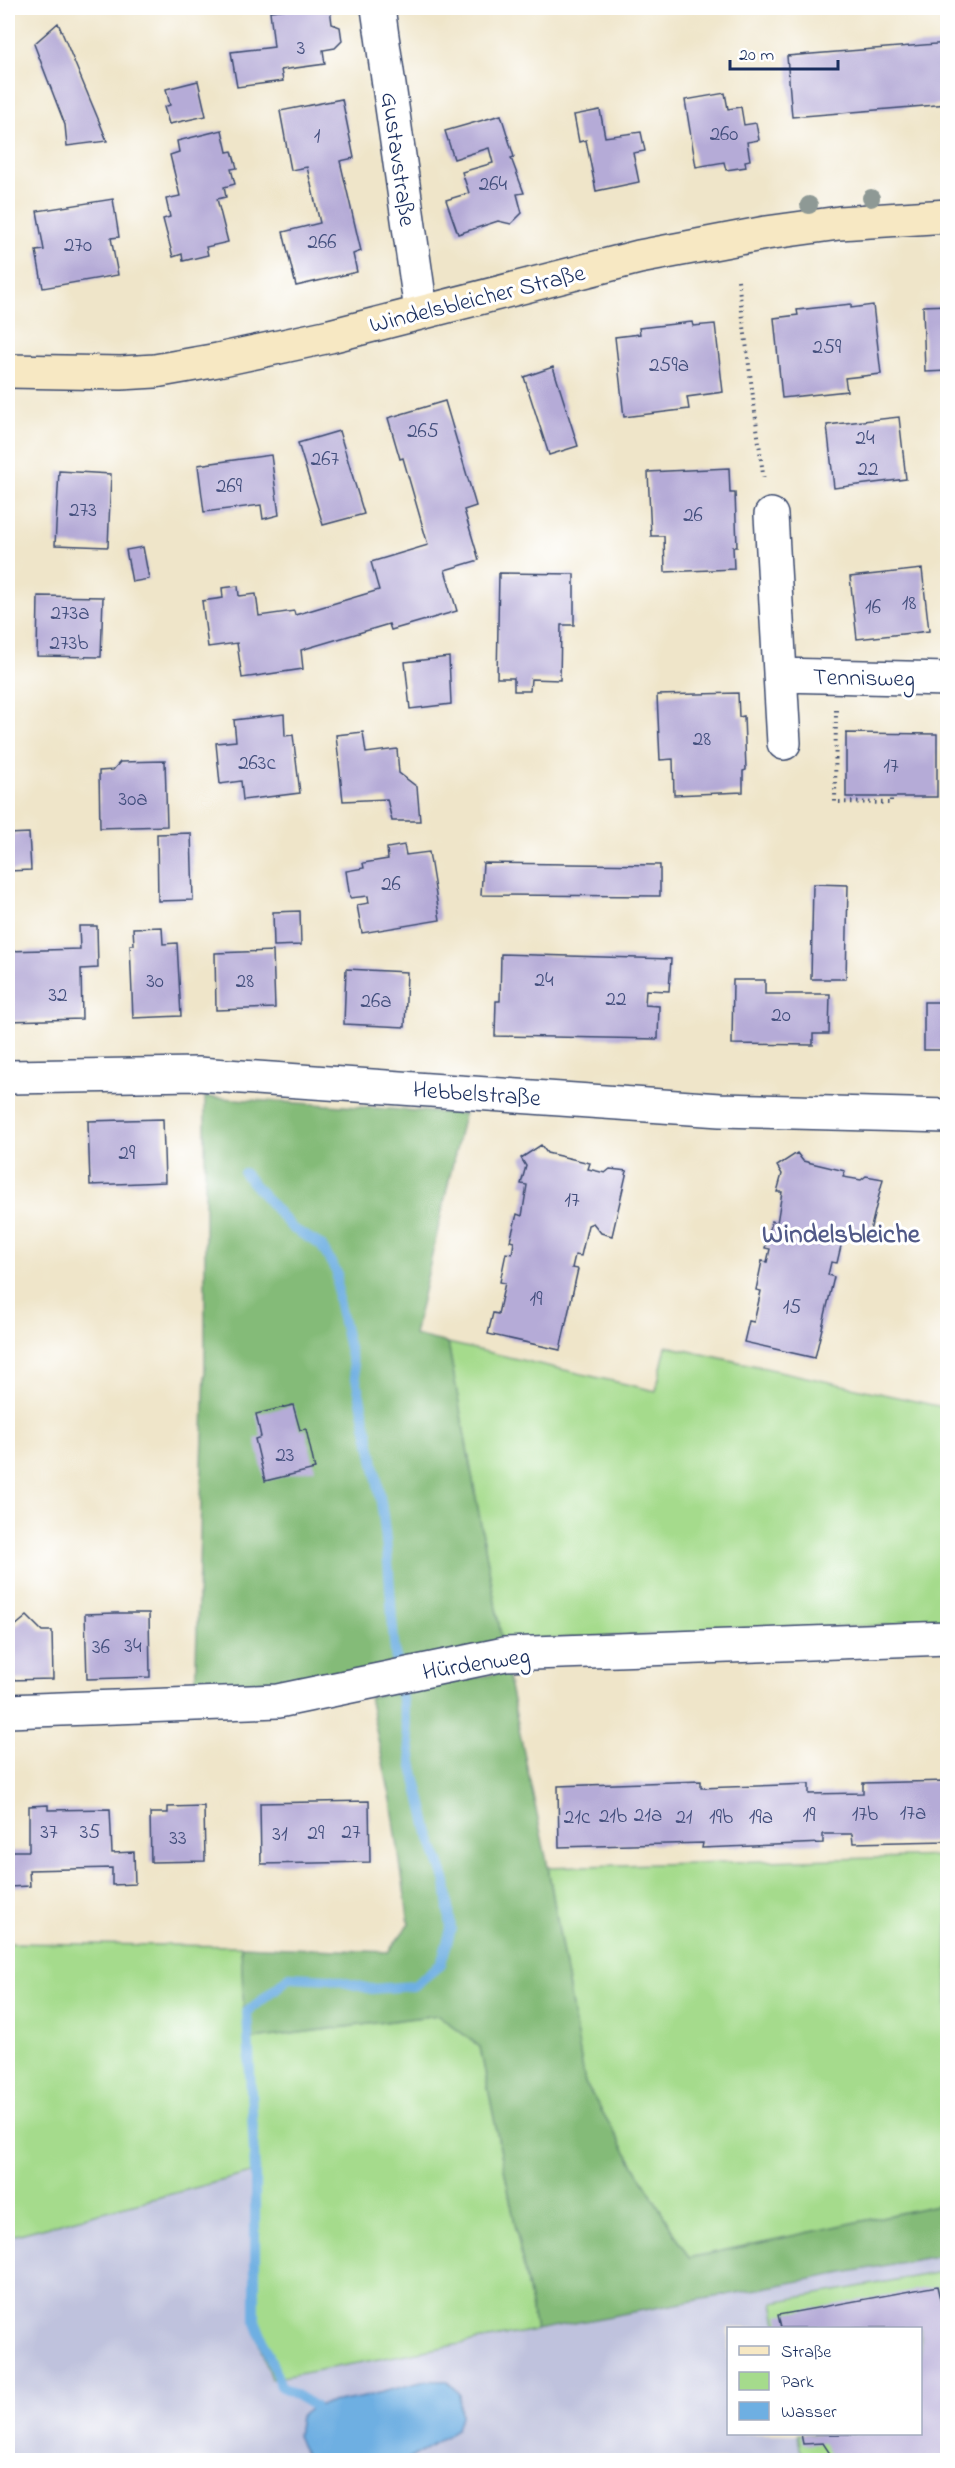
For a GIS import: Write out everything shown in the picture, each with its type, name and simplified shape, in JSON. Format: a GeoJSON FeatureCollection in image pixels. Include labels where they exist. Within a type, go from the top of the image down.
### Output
{"type":"FeatureCollection","features":[{"type":"Feature","properties":{"kind":"main road","name":"Windelsbleicher Straße"},"geometry":{"type":"LineString","coordinates":[[8,370],[121,373],[155,371],[259,353],[639,257],[766,233],[840,223],[948,216]]}},
{"type":"Feature","properties":{"kind":"street","name":"Gustavstraße"},"geometry":{"type":"LineString","coordinates":[[378,8],[421,311]]}},
{"type":"Feature","properties":{"kind":"street","name":"Tennisweg"},"geometry":{"type":"LineString","coordinates":[[771,515],[784,743]]}},
{"type":"Feature","properties":{"kind":"street","name":"Tennisweg"},"geometry":{"type":"LineString","coordinates":[[780,675],[948,679]]}},
{"type":"Feature","properties":{"kind":"street","name":"Hebbelstraße"},"geometry":{"type":"LineString","coordinates":[[8,1077],[198,1074],[711,1110],[948,1116]]}},
{"type":"Feature","properties":{"kind":"street","name":"Hürdenweg"},"geometry":{"type":"LineString","coordinates":[[8,1711],[278,1701],[505,1654],[948,1638]]}},
{"type":"Feature","properties":{"kind":"path"},"geometry":{"type":"LineString","coordinates":[[738,280],[761,469],[771,515]]}},
{"type":"Feature","properties":{"kind":"path"},"geometry":{"type":"LineString","coordinates":[[837,676],[836,802],[891,803],[891,798]]}},
{"type":"Feature","properties":{"kind":"shaded area"},"geometry":{"type":"Polygon","coordinates":[[[251,2173],[252,2321],[271,2379],[947,2254],[947,2460],[8,2460],[8,2237],[251,2173]]]}},
{"type":"Feature","properties":{"kind":"green space"},"geometry":{"type":"Polygon","coordinates":[[[205,1097],[464,1114],[414,1335],[448,1343],[502,1641],[375,1675],[195,1696],[205,1369],[205,1097]]]}},
{"type":"Feature","properties":{"kind":"green space"},"geometry":{"type":"Polygon","coordinates":[[[448,1343],[656,1391],[666,1346],[947,1408],[947,1623],[502,1641],[448,1343]]]}},
{"type":"Feature","properties":{"kind":"green space"},"geometry":{"type":"Polygon","coordinates":[[[507,1672],[548,1867],[585,2083],[689,2258],[947,2203],[947,2254],[536,2330],[480,2047],[438,2015],[245,2040],[241,1946],[388,1952],[409,1924],[391,1800],[369,1697],[507,1672]]]}},
{"type":"Feature","properties":{"kind":"green space"},"geometry":{"type":"Polygon","coordinates":[[[947,1856],[947,2203],[689,2258],[585,2083],[548,1867],[947,1856]]]}},
{"type":"Feature","properties":{"kind":"green space"},"geometry":{"type":"Polygon","coordinates":[[[8,1943],[241,1946],[246,2040],[438,2015],[480,2047],[536,2330],[271,2379],[252,2321],[251,2173],[8,2237],[8,1943]]]}},
{"type":"Feature","properties":{"kind":"green space"},"geometry":{"type":"Polygon","coordinates":[[[947,2271],[947,2460],[809,2460],[800,2448],[798,2435],[922,2435],[922,2327],[778,2327],[773,2302],[947,2271]]]}},
{"type":"Feature","properties":{"kind":"water"},"geometry":{"type":"Polygon","coordinates":[[[425,2381],[448,2381],[459,2394],[461,2416],[457,2429],[408,2460],[307,2460],[297,2435],[300,2417],[314,2406],[360,2398],[425,2381]]]}},
{"type":"Feature","properties":{"kind":"building"},"geometry":{"type":"Polygon","coordinates":[[[330,8],[332,24],[340,27],[342,41],[335,48],[323,50],[325,64],[281,70],[283,81],[237,87],[231,52],[274,47],[270,11],[330,8]]]}},
{"type":"Feature","properties":{"kind":"building"},"geometry":{"type":"Polygon","coordinates":[[[58,23],[107,141],[67,146],[65,125],[34,44],[58,23]]]}},
{"type":"Feature","properties":{"kind":"building"},"geometry":{"type":"Polygon","coordinates":[[[948,43],[948,104],[792,117],[787,56],[948,43]]]}},
{"type":"Feature","properties":{"kind":"building"},"geometry":{"type":"Polygon","coordinates":[[[198,81],[206,116],[169,124],[164,107],[170,105],[166,89],[198,81]]]}},
{"type":"Feature","properties":{"kind":"building"},"geometry":{"type":"Polygon","coordinates":[[[725,93],[728,109],[741,107],[744,125],[756,123],[759,140],[747,142],[750,160],[745,161],[746,167],[726,170],[724,162],[696,167],[685,100],[725,93]]]}},
{"type":"Feature","properties":{"kind":"building"},"geometry":{"type":"Polygon","coordinates":[[[342,99],[354,158],[340,161],[361,251],[353,254],[357,272],[296,286],[283,232],[320,223],[307,167],[291,170],[280,111],[342,99]]]}},
{"type":"Feature","properties":{"kind":"building"},"geometry":{"type":"Polygon","coordinates":[[[600,110],[605,137],[641,132],[645,151],[633,153],[639,182],[596,191],[586,140],[579,142],[574,115],[600,110]]]}},
{"type":"Feature","properties":{"kind":"building"},"geometry":{"type":"Polygon","coordinates":[[[501,115],[514,157],[511,158],[524,193],[517,194],[522,213],[511,224],[498,221],[458,234],[446,200],[469,193],[462,172],[493,163],[489,148],[454,159],[445,131],[501,115]]]}},
{"type":"Feature","properties":{"kind":"building"},"geometry":{"type":"Polygon","coordinates":[[[222,130],[227,152],[232,151],[237,168],[231,169],[235,184],[224,187],[226,197],[217,199],[228,242],[206,247],[208,255],[183,261],[182,254],[173,257],[163,219],[170,217],[166,199],[180,196],[170,155],[179,152],[177,141],[222,130]]]}},
{"type":"Feature","properties":{"kind":"building"},"geometry":{"type":"Polygon","coordinates":[[[113,199],[119,237],[111,238],[118,275],[43,288],[36,251],[44,250],[37,211],[113,199]]]}},
{"type":"Feature","properties":{"kind":"building"},"geometry":{"type":"Polygon","coordinates":[[[851,304],[851,308],[873,305],[881,374],[845,378],[847,391],[782,398],[774,318],[798,315],[797,310],[851,304]]]}},
{"type":"Feature","properties":{"kind":"building"},"geometry":{"type":"Polygon","coordinates":[[[948,305],[948,371],[925,372],[923,306],[948,305]]]}},
{"type":"Feature","properties":{"kind":"building"},"geometry":{"type":"Polygon","coordinates":[[[692,322],[693,326],[715,324],[723,392],[687,397],[689,409],[624,417],[615,337],[640,334],[639,328],[692,322]]]}},
{"type":"Feature","properties":{"kind":"building"},"geometry":{"type":"Polygon","coordinates":[[[553,367],[578,446],[549,455],[524,377],[553,367]]]}},
{"type":"Feature","properties":{"kind":"building"},"geometry":{"type":"Polygon","coordinates":[[[445,401],[476,506],[464,510],[479,560],[445,570],[457,611],[391,630],[389,624],[301,650],[303,669],[242,678],[237,643],[208,647],[202,601],[223,598],[222,588],[238,586],[239,596],[256,594],[259,616],[294,611],[295,615],[379,590],[371,562],[428,545],[403,458],[400,459],[388,418],[445,401]]]}},
{"type":"Feature","properties":{"kind":"building"},"geometry":{"type":"Polygon","coordinates":[[[899,417],[906,479],[834,488],[827,425],[899,417]]]}},
{"type":"Feature","properties":{"kind":"building"},"geometry":{"type":"Polygon","coordinates":[[[339,431],[364,514],[323,525],[298,443],[339,431]]]}},
{"type":"Feature","properties":{"kind":"building"},"geometry":{"type":"Polygon","coordinates":[[[271,455],[279,515],[263,519],[261,505],[204,512],[198,465],[271,455]]]}},
{"type":"Feature","properties":{"kind":"building"},"geometry":{"type":"Polygon","coordinates":[[[729,468],[730,493],[735,493],[737,547],[733,547],[734,569],[665,572],[664,536],[651,536],[648,472],[729,468]]]}},
{"type":"Feature","properties":{"kind":"building"},"geometry":{"type":"Polygon","coordinates":[[[59,471],[111,474],[108,547],[55,545],[59,471]]]}},
{"type":"Feature","properties":{"kind":"building"},"geometry":{"type":"Polygon","coordinates":[[[143,547],[149,579],[132,582],[126,550],[143,547]]]}},
{"type":"Feature","properties":{"kind":"building"},"geometry":{"type":"Polygon","coordinates":[[[922,569],[929,631],[857,639],[850,577],[922,569]]]}},
{"type":"Feature","properties":{"kind":"building"},"geometry":{"type":"Polygon","coordinates":[[[499,573],[574,574],[574,625],[561,625],[560,680],[531,679],[530,691],[514,691],[514,678],[497,678],[499,573]]]}},
{"type":"Feature","properties":{"kind":"building"},"geometry":{"type":"Polygon","coordinates":[[[38,596],[103,597],[101,657],[37,656],[38,596]]]}},
{"type":"Feature","properties":{"kind":"building"},"geometry":{"type":"Polygon","coordinates":[[[449,657],[451,704],[410,709],[405,662],[449,657]]]}},
{"type":"Feature","properties":{"kind":"building"},"geometry":{"type":"Polygon","coordinates":[[[738,693],[739,717],[744,716],[746,770],[743,771],[743,792],[674,795],[673,759],[660,760],[657,695],[738,693]]]}},
{"type":"Feature","properties":{"kind":"building"},"geometry":{"type":"Polygon","coordinates":[[[284,714],[285,736],[293,735],[300,793],[243,800],[241,781],[220,784],[216,743],[236,741],[234,720],[284,714]]]}},
{"type":"Feature","properties":{"kind":"building"},"geometry":{"type":"Polygon","coordinates":[[[363,732],[366,753],[397,749],[399,773],[417,787],[420,821],[392,821],[387,799],[343,801],[336,735],[363,732]]]}},
{"type":"Feature","properties":{"kind":"building"},"geometry":{"type":"Polygon","coordinates":[[[846,733],[937,734],[937,797],[846,797],[846,733]]]}},
{"type":"Feature","properties":{"kind":"building"},"geometry":{"type":"Polygon","coordinates":[[[165,761],[167,826],[100,828],[99,771],[113,770],[120,762],[165,761]]]}},
{"type":"Feature","properties":{"kind":"building"},"geometry":{"type":"Polygon","coordinates":[[[29,833],[31,870],[8,871],[8,834],[29,833]]]}},
{"type":"Feature","properties":{"kind":"building"},"geometry":{"type":"Polygon","coordinates":[[[191,833],[193,900],[158,901],[157,834],[191,833]]]}},
{"type":"Feature","properties":{"kind":"building"},"geometry":{"type":"Polygon","coordinates":[[[404,845],[406,855],[429,852],[440,920],[362,933],[357,905],[369,903],[368,896],[350,898],[346,871],[364,868],[363,863],[388,859],[387,848],[404,845]]]}},
{"type":"Feature","properties":{"kind":"building"},"geometry":{"type":"Polygon","coordinates":[[[483,863],[660,865],[660,896],[481,895],[483,863]]]}},
{"type":"Feature","properties":{"kind":"building"},"geometry":{"type":"Polygon","coordinates":[[[813,884],[848,885],[846,979],[811,979],[813,884]]]}},
{"type":"Feature","properties":{"kind":"building"},"geometry":{"type":"Polygon","coordinates":[[[300,911],[301,945],[274,946],[273,912],[300,911]]]}},
{"type":"Feature","properties":{"kind":"building"},"geometry":{"type":"Polygon","coordinates":[[[79,926],[97,926],[98,968],[81,969],[82,1019],[8,1021],[8,951],[80,949],[79,926]]]}},
{"type":"Feature","properties":{"kind":"building"},"geometry":{"type":"Polygon","coordinates":[[[162,927],[163,944],[177,943],[181,1016],[133,1018],[130,945],[134,945],[133,928],[162,927]]]}},
{"type":"Feature","properties":{"kind":"building"},"geometry":{"type":"Polygon","coordinates":[[[273,951],[275,1008],[216,1010],[215,953],[273,951]]]}},
{"type":"Feature","properties":{"kind":"building"},"geometry":{"type":"Polygon","coordinates":[[[501,954],[671,959],[669,991],[646,990],[645,1005],[659,1006],[658,1039],[495,1036],[496,1001],[500,1001],[501,954]]]}},
{"type":"Feature","properties":{"kind":"building"},"geometry":{"type":"Polygon","coordinates":[[[346,969],[407,972],[405,1027],[344,1024],[346,969]]]}},
{"type":"Feature","properties":{"kind":"building"},"geometry":{"type":"Polygon","coordinates":[[[733,980],[765,980],[765,994],[830,994],[829,1034],[813,1034],[813,1045],[732,1044],[733,980]]]}},
{"type":"Feature","properties":{"kind":"building"},"geometry":{"type":"Polygon","coordinates":[[[924,1002],[948,1002],[948,1050],[924,1050],[924,1002]]]}},
{"type":"Feature","properties":{"kind":"building"},"geometry":{"type":"Polygon","coordinates":[[[163,1119],[165,1182],[90,1185],[88,1121],[163,1119]]]}},
{"type":"Feature","properties":{"kind":"building"},"geometry":{"type":"Polygon","coordinates":[[[541,1145],[547,1153],[590,1163],[588,1169],[605,1173],[610,1169],[627,1171],[612,1236],[601,1233],[593,1223],[588,1225],[581,1256],[575,1255],[572,1268],[578,1269],[560,1350],[488,1334],[493,1313],[498,1314],[505,1283],[500,1282],[506,1253],[512,1254],[514,1242],[510,1241],[517,1214],[522,1216],[527,1185],[521,1184],[526,1166],[521,1158],[541,1145]]]}},
{"type":"Feature","properties":{"kind":"building"},"geometry":{"type":"Polygon","coordinates":[[[797,1153],[803,1161],[845,1171],[843,1177],[861,1180],[866,1176],[883,1179],[867,1243],[857,1240],[849,1231],[844,1233],[837,1263],[831,1262],[828,1275],[834,1277],[815,1358],[744,1342],[749,1321],[754,1322],[761,1291],[756,1290],[762,1261],[767,1262],[770,1249],[765,1248],[772,1221],[777,1223],[782,1192],[777,1192],[782,1174],[777,1166],[797,1153]]]}},
{"type":"Feature","properties":{"kind":"building"},"geometry":{"type":"Polygon","coordinates":[[[293,1405],[300,1430],[306,1429],[315,1469],[265,1481],[255,1439],[261,1437],[256,1414],[293,1405]]]}},
{"type":"Feature","properties":{"kind":"building"},"geometry":{"type":"Polygon","coordinates":[[[149,1613],[150,1677],[87,1679],[85,1614],[149,1613]]]}},
{"type":"Feature","properties":{"kind":"building"},"geometry":{"type":"Polygon","coordinates":[[[27,1616],[42,1631],[52,1631],[53,1679],[8,1680],[8,1632],[27,1616]]]}},
{"type":"Feature","properties":{"kind":"building"},"geometry":{"type":"Polygon","coordinates":[[[701,1781],[701,1788],[809,1784],[809,1794],[863,1793],[863,1783],[948,1781],[948,1841],[853,1843],[852,1834],[823,1834],[823,1843],[702,1848],[703,1843],[559,1847],[558,1786],[701,1781]]]}},
{"type":"Feature","properties":{"kind":"building"},"geometry":{"type":"Polygon","coordinates":[[[369,1801],[370,1862],[261,1864],[260,1803],[369,1801]]]}},
{"type":"Feature","properties":{"kind":"building"},"geometry":{"type":"Polygon","coordinates":[[[48,1805],[48,1810],[110,1809],[112,1853],[134,1852],[135,1884],[112,1885],[112,1868],[29,1870],[30,1886],[8,1887],[8,1851],[29,1851],[29,1806],[48,1805]]]}},
{"type":"Feature","properties":{"kind":"building"},"geometry":{"type":"Polygon","coordinates":[[[204,1806],[205,1861],[151,1862],[150,1813],[168,1813],[168,1807],[204,1806]]]}},
{"type":"Feature","properties":{"kind":"building"},"geometry":{"type":"Polygon","coordinates":[[[937,2286],[948,2332],[948,2460],[834,2460],[823,2443],[803,2444],[801,2435],[922,2435],[922,2327],[781,2327],[778,2315],[937,2286]]]}},
{"type":"Feature","properties":{"kind":"waterway"},"geometry":{"type":"LineString","coordinates":[[244,1173],[292,1228],[321,1245],[337,1273],[338,1300],[367,1426],[381,1502],[396,1662]]}},
{"type":"Feature","properties":{"kind":"waterway"},"geometry":{"type":"LineString","coordinates":[[314,2406],[281,2386],[255,2320],[255,2172],[247,2012],[290,1977],[330,1979],[371,1989],[414,1986],[441,1964],[451,1929],[446,1882],[429,1833],[413,1767],[400,1688]]}},
{"type":"Feature","properties":{"kind":"district","name":"Windelsbleiche"},"geometry":{"type":"Point","coordinates":[841,1233]}}]}
